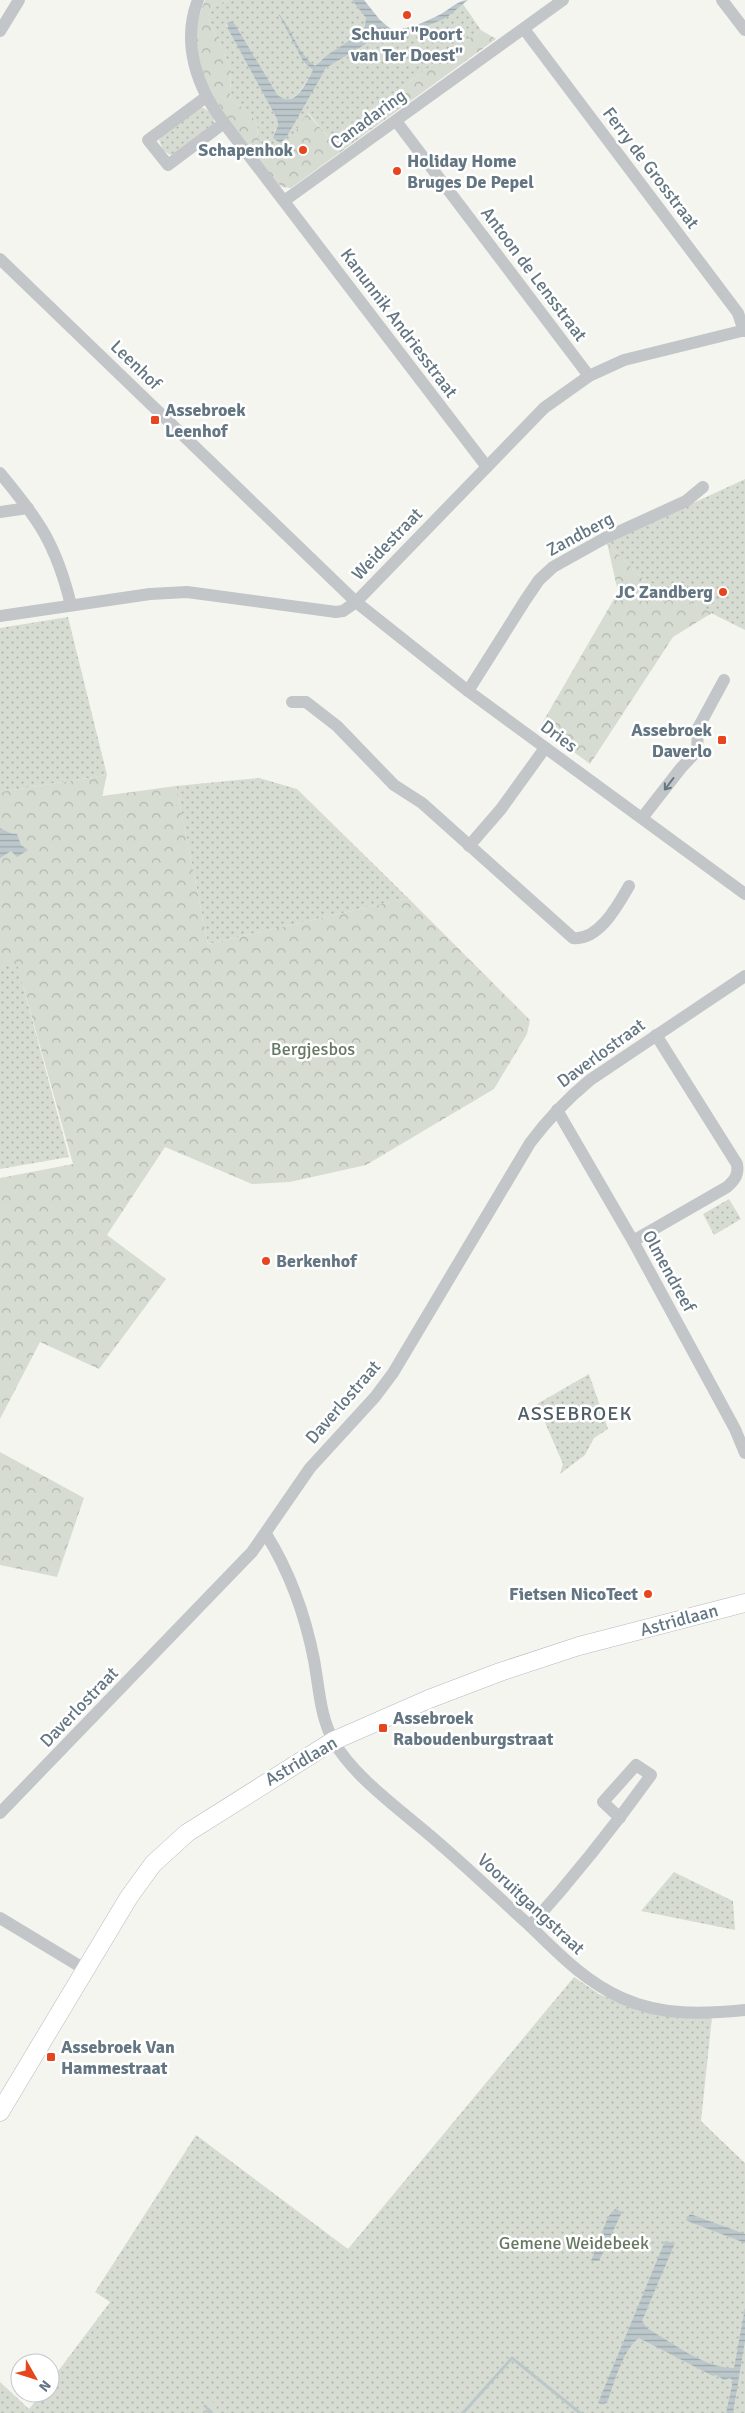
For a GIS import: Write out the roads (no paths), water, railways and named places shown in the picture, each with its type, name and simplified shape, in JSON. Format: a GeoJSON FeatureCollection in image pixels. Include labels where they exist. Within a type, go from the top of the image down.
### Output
{"type":"FeatureCollection","features":[{"type":"Feature","properties":{"kind":"main road","name":"Astridlaan"},"geometry":{"type":"LineString","coordinates":[[0,2112],[133,1892],[168,1848],[187,1833],[333,1741],[429,1699],[500,1672],[579,1646],[745,1603]]}},
{"type":"Feature","properties":{"kind":"street"},"geometry":{"type":"LineString","coordinates":[[0,31],[19,0]]}},
{"type":"Feature","properties":{"kind":"street"},"geometry":{"type":"LineString","coordinates":[[198,0],[194,9],[190,39],[192,57],[206,97],[284,202]]}},
{"type":"Feature","properties":{"kind":"street","name":"Canadaring"},"geometry":{"type":"LineString","coordinates":[[284,202],[564,0]]}},
{"type":"Feature","properties":{"kind":"street"},"geometry":{"type":"LineString","coordinates":[[722,0],[745,30]]}},
{"type":"Feature","properties":{"kind":"street","name":"Ferry de Grosstraat"},"geometry":{"type":"LineString","coordinates":[[524,29],[738,312],[744,330]]}},
{"type":"Feature","properties":{"kind":"street"},"geometry":{"type":"LineString","coordinates":[[206,97],[148,140],[168,165],[224,123]]}},
{"type":"Feature","properties":{"kind":"street","name":"Antoon de Lensstraat"},"geometry":{"type":"LineString","coordinates":[[396,120],[590,376]]}},
{"type":"Feature","properties":{"kind":"street","name":"Kanunnik Andriesstraat"},"geometry":{"type":"LineString","coordinates":[[284,202],[487,467]]}},
{"type":"Feature","properties":{"kind":"street","name":"Leenhof"},"geometry":{"type":"LineString","coordinates":[[0,258],[356,602]]}},
{"type":"Feature","properties":{"kind":"street","name":"Weidestraat"},"geometry":{"type":"LineString","coordinates":[[0,616],[150,594],[187,592],[336,612],[343,611],[356,602],[544,408],[590,376],[624,360],[744,330]]}},
{"type":"Feature","properties":{"kind":"street"},"geometry":{"type":"LineString","coordinates":[[0,473],[28,508],[50,541],[65,580],[71,605]]}},
{"type":"Feature","properties":{"kind":"street","name":"Zandberg"},"geometry":{"type":"LineString","coordinates":[[468,691],[530,593],[539,580],[553,567],[605,538],[686,501],[703,488]]}},
{"type":"Feature","properties":{"kind":"street"},"geometry":{"type":"LineString","coordinates":[[0,512],[28,508]]}},
{"type":"Feature","properties":{"kind":"street","name":"Dries"},"geometry":{"type":"LineString","coordinates":[[356,602],[468,691],[745,894]]}},
{"type":"Feature","properties":{"kind":"street"},"geometry":{"type":"LineString","coordinates":[[642,818],[680,768],[697,751],[698,728],[724,680]]}},
{"type":"Feature","properties":{"kind":"street"},"geometry":{"type":"LineString","coordinates":[[292,702],[306,702],[337,726],[394,785],[422,803],[573,938],[589,936],[596,930],[618,906],[629,886]]}},
{"type":"Feature","properties":{"kind":"street"},"geometry":{"type":"LineString","coordinates":[[468,846],[501,809],[546,748]]}},
{"type":"Feature","properties":{"kind":"street","name":"Daverlostraat"},"geometry":{"type":"LineString","coordinates":[[0,1814],[252,1552],[310,1468],[375,1397],[388,1380],[530,1143],[557,1110],[590,1080],[745,976]]}},
{"type":"Feature","properties":{"kind":"street"},"geometry":{"type":"LineString","coordinates":[[633,1241],[727,1187],[736,1176],[738,1169],[737,1164],[656,1035]]}},
{"type":"Feature","properties":{"kind":"street","name":"Olmendreef"},"geometry":{"type":"LineString","coordinates":[[557,1110],[740,1427],[745,1453]]}},
{"type":"Feature","properties":{"kind":"street","name":"Vooruitgangstraat"},"geometry":{"type":"LineString","coordinates":[[266,1534],[293,1583],[303,1612],[324,1718],[333,1741],[358,1773],[584,1976],[602,1988],[629,2001],[656,2008],[698,2014],[745,2010]]}},
{"type":"Feature","properties":{"kind":"street"},"geometry":{"type":"LineString","coordinates":[[530,1926],[581,1868],[620,1818]]}},
{"type":"Feature","properties":{"kind":"street"},"geometry":{"type":"LineString","coordinates":[[0,1918],[86,1970]]}},
{"type":"Feature","properties":{"kind":"waterway"},"geometry":{"type":"LineString","coordinates":[[463,2413],[512,2358],[580,2413]]}},
{"type":"Feature","properties":{"kind":"waterway"},"geometry":{"type":"LineString","coordinates":[[205,2406],[212,2413]]}},
{"type":"Feature","properties":{"kind":"place","name":"Schuur \"Poort van Ter Doest\""},"geometry":{"type":"Point","coordinates":[407,15]}},
{"type":"Feature","properties":{"kind":"place","name":"Schapenhok"},"geometry":{"type":"Point","coordinates":[303,150]}},
{"type":"Feature","properties":{"kind":"place","name":"Holiday Home Bruges De Pepel"},"geometry":{"type":"Point","coordinates":[397,171]}},
{"type":"Feature","properties":{"kind":"place","name":"Assebroek Leenhof"},"geometry":{"type":"Point","coordinates":[155,420]}},
{"type":"Feature","properties":{"kind":"place","name":"JC Zandberg"},"geometry":{"type":"Point","coordinates":[723,592]}},
{"type":"Feature","properties":{"kind":"place","name":"Assebroek Daverlo"},"geometry":{"type":"Point","coordinates":[722,740]}},
{"type":"Feature","properties":{"kind":"place","name":"Berkenhof"},"geometry":{"type":"Point","coordinates":[266,1261]}},
{"type":"Feature","properties":{"kind":"place","name":"Fietsen NicoTect"},"geometry":{"type":"Point","coordinates":[648,1594]}},
{"type":"Feature","properties":{"kind":"place","name":"Assebroek Raboudenburgstraat"},"geometry":{"type":"Point","coordinates":[383,1728]}},
{"type":"Feature","properties":{"kind":"place","name":"Assebroek Van Hammestraat"},"geometry":{"type":"Point","coordinates":[51,2057]}},
{"type":"Feature","properties":{"kind":"district","name":"ASSEBROEK"},"geometry":{"type":"Point","coordinates":[575,1413]}},
{"type":"Feature","properties":{"kind":"park label","name":"Bergjesbos"},"geometry":{"type":"Point","coordinates":[313,1049]}},
{"type":"Feature","properties":{"kind":"park label","name":"Gemene Weidebeek"},"geometry":{"type":"Point","coordinates":[574,2243]}}]}
